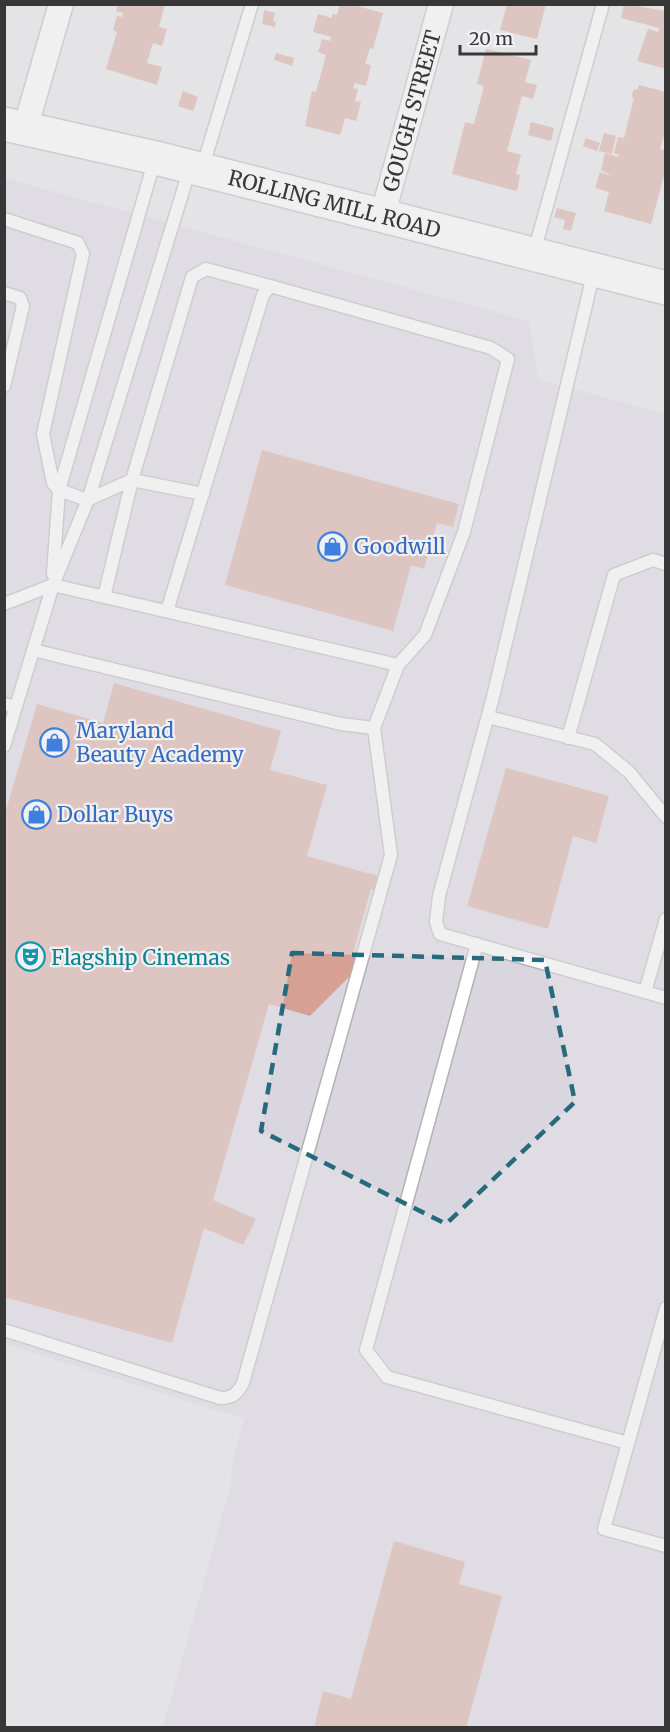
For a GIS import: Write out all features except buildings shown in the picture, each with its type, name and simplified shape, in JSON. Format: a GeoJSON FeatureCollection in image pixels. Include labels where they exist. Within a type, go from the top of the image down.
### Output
{"type":"FeatureCollection","features":[{"type":"Feature","properties":{"kind":"street"},"geometry":{"type":"LineString","coordinates":[[15,126],[61,4]]}},
{"type":"Feature","properties":{"kind":"street","name":"GOUGH STREET"},"geometry":{"type":"LineString","coordinates":[[382,217],[441,4]]}},
{"type":"Feature","properties":{"kind":"street","name":"ROLLING MILL ROAD"},"geometry":{"type":"LineString","coordinates":[[15,126],[156,158],[666,288]]}},
{"type":"Feature","properties":{"kind":"lane"},"geometry":{"type":"LineString","coordinates":[[4,746],[10,705],[33,650],[53,585],[87,500],[252,4]]}},
{"type":"Feature","properties":{"kind":"lane"},"geometry":{"type":"LineString","coordinates":[[533,255],[603,4]]}},
{"type":"Feature","properties":{"kind":"lane"},"geometry":{"type":"LineString","coordinates":[[53,585],[59,490],[156,158]]}},
{"type":"Feature","properties":{"kind":"lane"},"geometry":{"type":"LineString","coordinates":[[4,219],[78,243],[82,247],[83,254],[78,278],[43,434],[52,483],[59,490],[87,500],[132,480],[203,494]]}},
{"type":"Feature","properties":{"kind":"lane"},"geometry":{"type":"LineString","coordinates":[[4,1330],[220,1398],[229,1398],[237,1394],[246,1372],[391,855],[374,728],[398,665],[425,635],[464,532],[508,359],[491,348],[206,268],[192,277],[132,480],[104,597]]}},
{"type":"Feature","properties":{"kind":"lane"},"geometry":{"type":"LineString","coordinates":[[594,270],[488,717],[439,896],[436,922],[440,934],[666,998]]}},
{"type":"Feature","properties":{"kind":"lane"},"geometry":{"type":"LineString","coordinates":[[167,611],[263,295],[270,286]]}},
{"type":"Feature","properties":{"kind":"lane"},"geometry":{"type":"LineString","coordinates":[[4,293],[20,298],[23,306],[4,386]]}},
{"type":"Feature","properties":{"kind":"lane"},"geometry":{"type":"LineString","coordinates":[[568,738],[614,575],[653,561],[666,564]]}},
{"type":"Feature","properties":{"kind":"lane"},"geometry":{"type":"LineString","coordinates":[[4,604],[53,585],[398,665]]}},
{"type":"Feature","properties":{"kind":"lane"},"geometry":{"type":"LineString","coordinates":[[33,650],[341,724],[374,728]]}},
{"type":"Feature","properties":{"kind":"lane"},"geometry":{"type":"LineString","coordinates":[[488,717],[595,744],[629,772],[666,817]]}},
{"type":"Feature","properties":{"kind":"lane"},"geometry":{"type":"LineString","coordinates":[[645,992],[666,920]]}},
{"type":"Feature","properties":{"kind":"lane"},"geometry":{"type":"LineString","coordinates":[[477,944],[366,1350],[387,1377],[628,1443]]}},
{"type":"Feature","properties":{"kind":"lane"},"geometry":{"type":"LineString","coordinates":[[666,1308],[604,1529],[666,1546]]}},
{"type":"Feature","properties":{"kind":"highlighted area"},"geometry":{"type":"Polygon","coordinates":[[[292,953],[545,960],[575,1102],[446,1224],[261,1131],[292,953]]]}},
{"type":"Feature","properties":{"kind":"shaded area"},"geometry":{"type":"Polygon","coordinates":[[[4,178],[529,321],[538,379],[665,414],[665,1727],[163,1727],[231,1484],[232,1463],[244,1419],[5,1344],[4,178]]]}},
{"type":"Feature","properties":{"kind":"place","name":"Goodwill"},"geometry":{"type":"Point","coordinates":[333,546]}},
{"type":"Feature","properties":{"kind":"place","name":"Maryland Beauty Academy"},"geometry":{"type":"Point","coordinates":[55,742]}},
{"type":"Feature","properties":{"kind":"place","name":"Dollar Buys"},"geometry":{"type":"Point","coordinates":[36,814]}},
{"type":"Feature","properties":{"kind":"place","name":"Flagship Cinemas"},"geometry":{"type":"Point","coordinates":[30,957]}}]}
